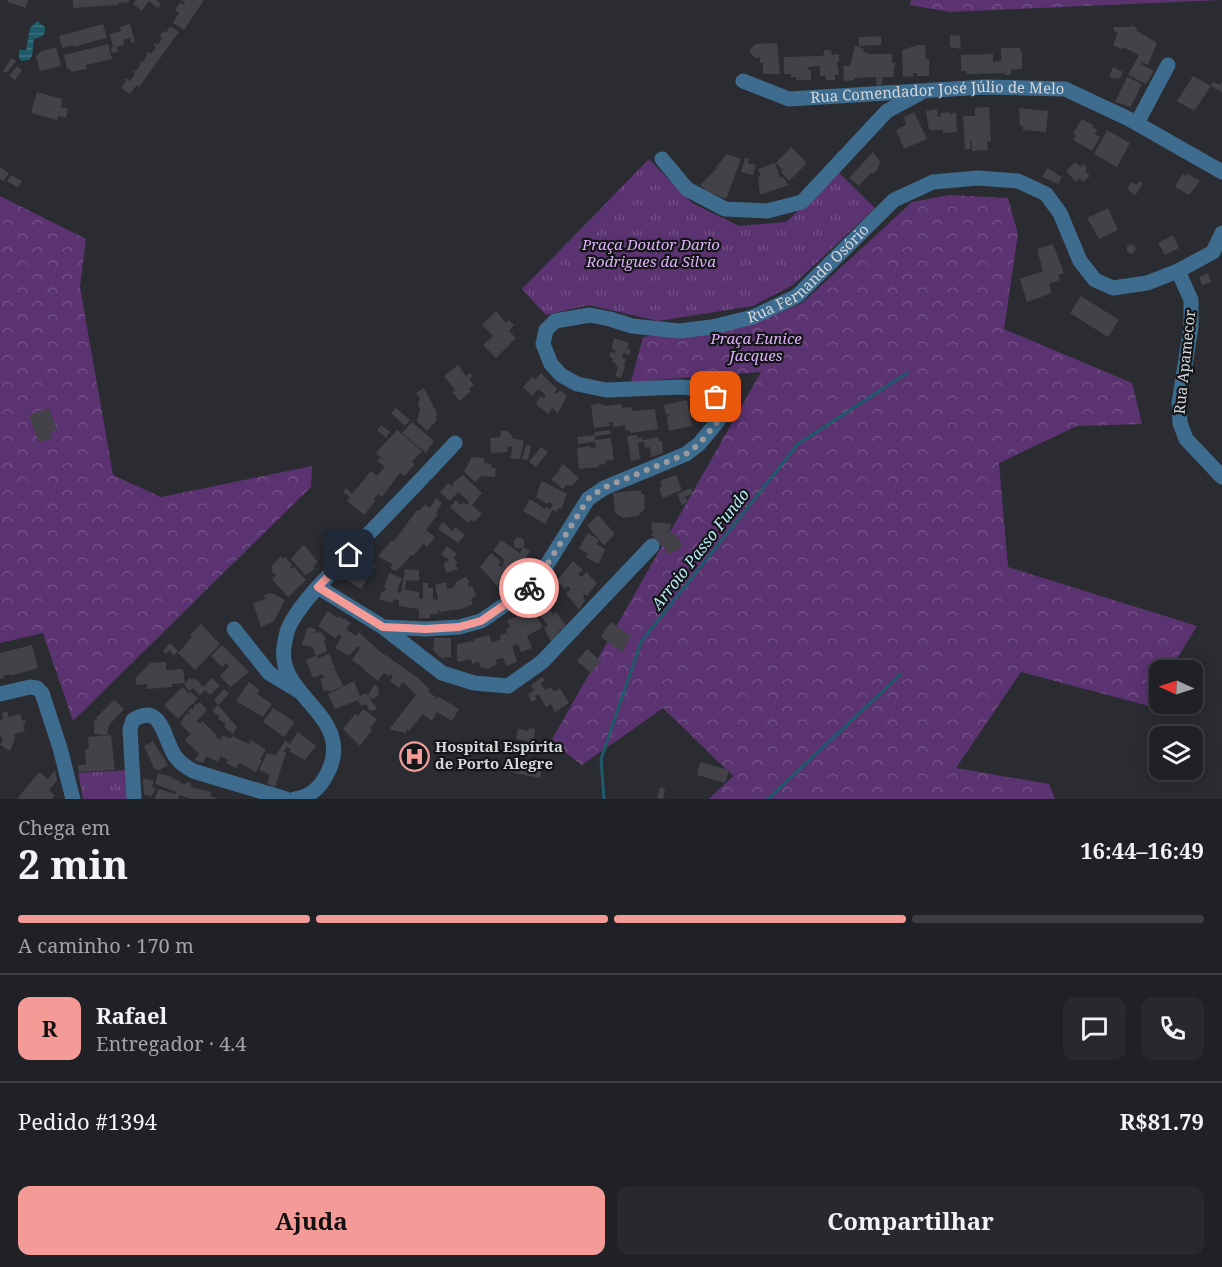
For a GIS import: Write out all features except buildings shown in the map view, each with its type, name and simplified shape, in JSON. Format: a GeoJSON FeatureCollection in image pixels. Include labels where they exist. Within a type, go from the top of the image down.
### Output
{"type":"FeatureCollection","features":[{"type":"Feature","properties":{"kind":"street"},"geometry":{"type":"LineString","coordinates":[[1137,123],[1168,65]]}},
{"type":"Feature","properties":{"kind":"street","name":"Rua Comendador José Júlio de Melo"},"geometry":{"type":"LineString","coordinates":[[744,81],[789,99],[985,87],[1065,89],[1137,123],[1222,172]]}},
{"type":"Feature","properties":{"kind":"street"},"geometry":{"type":"LineString","coordinates":[[662,159],[687,189],[716,204],[725,208],[766,212],[802,202],[887,111],[923,92]]}},
{"type":"Feature","properties":{"kind":"street","name":"Rua Fernando Osório"},"geometry":{"type":"LineString","coordinates":[[318,587],[383,627],[426,629],[459,627],[481,621],[528,589],[543,571],[588,499],[603,488],[686,454],[699,444],[718,421],[721,409],[716,397],[700,389],[681,387],[606,390],[577,384],[561,375],[550,364],[543,345],[546,330],[555,321],[590,315],[632,326],[679,331],[711,327],[753,317],[797,296],[894,200],[933,182],[978,178],[1018,181],[1046,194],[1060,213],[1080,261],[1095,280],[1113,288],[1147,283],[1217,252],[1222,233]]}},
{"type":"Feature","properties":{"kind":"street","name":"Rua Apamecor"},"geometry":{"type":"LineString","coordinates":[[1178,270],[1191,300],[1191,327],[1179,403],[1180,423],[1186,439],[1222,477]]}},
{"type":"Feature","properties":{"kind":"street"},"geometry":{"type":"LineString","coordinates":[[299,691],[288,670],[283,650],[288,629],[318,587],[455,443]]}},
{"type":"Feature","properties":{"kind":"street"},"geometry":{"type":"LineString","coordinates":[[383,627],[442,673],[474,683],[508,686],[542,662],[652,546]]}},
{"type":"Feature","properties":{"kind":"street"},"geometry":{"type":"LineString","coordinates":[[234,629],[269,673],[299,691],[319,712],[329,730],[334,746],[333,764],[320,786],[311,794],[295,799]]}},
{"type":"Feature","properties":{"kind":"street"},"geometry":{"type":"LineString","coordinates":[[0,694],[30,687],[37,687],[42,693],[60,748],[73,799]]}},
{"type":"Feature","properties":{"kind":"street"},"geometry":{"type":"LineString","coordinates":[[134,799],[130,729],[133,720],[146,715],[159,721],[181,764],[193,771],[286,799]]}},
{"type":"Feature","properties":{"kind":"green space"},"geometry":{"type":"Polygon","coordinates":[[[911,0],[1222,0],[950,12],[910,5],[911,0]]]}},
{"type":"Feature","properties":{"kind":"green space","name":"Praça Doutor Dario Rodrigues da Silva"},"geometry":{"type":"Polygon","coordinates":[[[649,159],[692,203],[739,226],[786,222],[839,173],[875,208],[793,285],[753,306],[658,321],[589,305],[546,315],[522,289],[649,159]]]}},
{"type":"Feature","properties":{"kind":"green space","name":"Praça Eunice Jacques"},"geometry":{"type":"Polygon","coordinates":[[[950,195],[1008,198],[1018,234],[1004,329],[1132,383],[1142,424],[1077,426],[999,463],[1008,567],[1197,626],[1176,660],[1149,660],[1149,706],[1021,672],[956,768],[1049,784],[1055,799],[709,799],[733,776],[663,708],[582,765],[551,741],[761,372],[631,382],[643,337],[754,324],[802,303],[912,202],[950,195]]]}},
{"type":"Feature","properties":{"kind":"green space"},"geometry":{"type":"Polygon","coordinates":[[[0,196],[86,239],[80,287],[113,475],[161,497],[312,466],[311,487],[73,721],[43,633],[0,643],[0,196]]]}},
{"type":"Feature","properties":{"kind":"green space"},"geometry":{"type":"Polygon","coordinates":[[[128,770],[127,799],[83,799],[78,773],[128,770]]]}},
{"type":"Feature","properties":{"kind":"water"},"geometry":{"type":"Polygon","coordinates":[[[37,21],[45,27],[45,32],[41,37],[34,39],[32,56],[29,60],[22,61],[19,58],[19,50],[26,50],[30,28],[37,21]]]}},
{"type":"Feature","properties":{"kind":"waterway","name":"Arroio Passo Fundo"},"geometry":{"type":"LineString","coordinates":[[604,799],[601,759],[641,642],[798,444],[907,373]]}},
{"type":"Feature","properties":{"kind":"waterway"},"geometry":{"type":"LineString","coordinates":[[768,799],[901,674]]}},
{"type":"Feature","properties":{"kind":"way so far"},"geometry":{"type":"LineString","coordinates":[[529,588],[543,571],[588,499],[603,488],[686,454],[699,444],[718,421],[721,409],[716,397]]}},
{"type":"Feature","properties":{"kind":"place","name":"Hospital Espírita de Porto Alegre"},"geometry":{"type":"Point","coordinates":[414,756]}},
{"type":"Feature","properties":{"kind":"route"},"geometry":{"type":"LineString","coordinates":[[349,555],[318,587],[383,627],[426,629],[459,627],[481,621],[529,588]]}}]}
